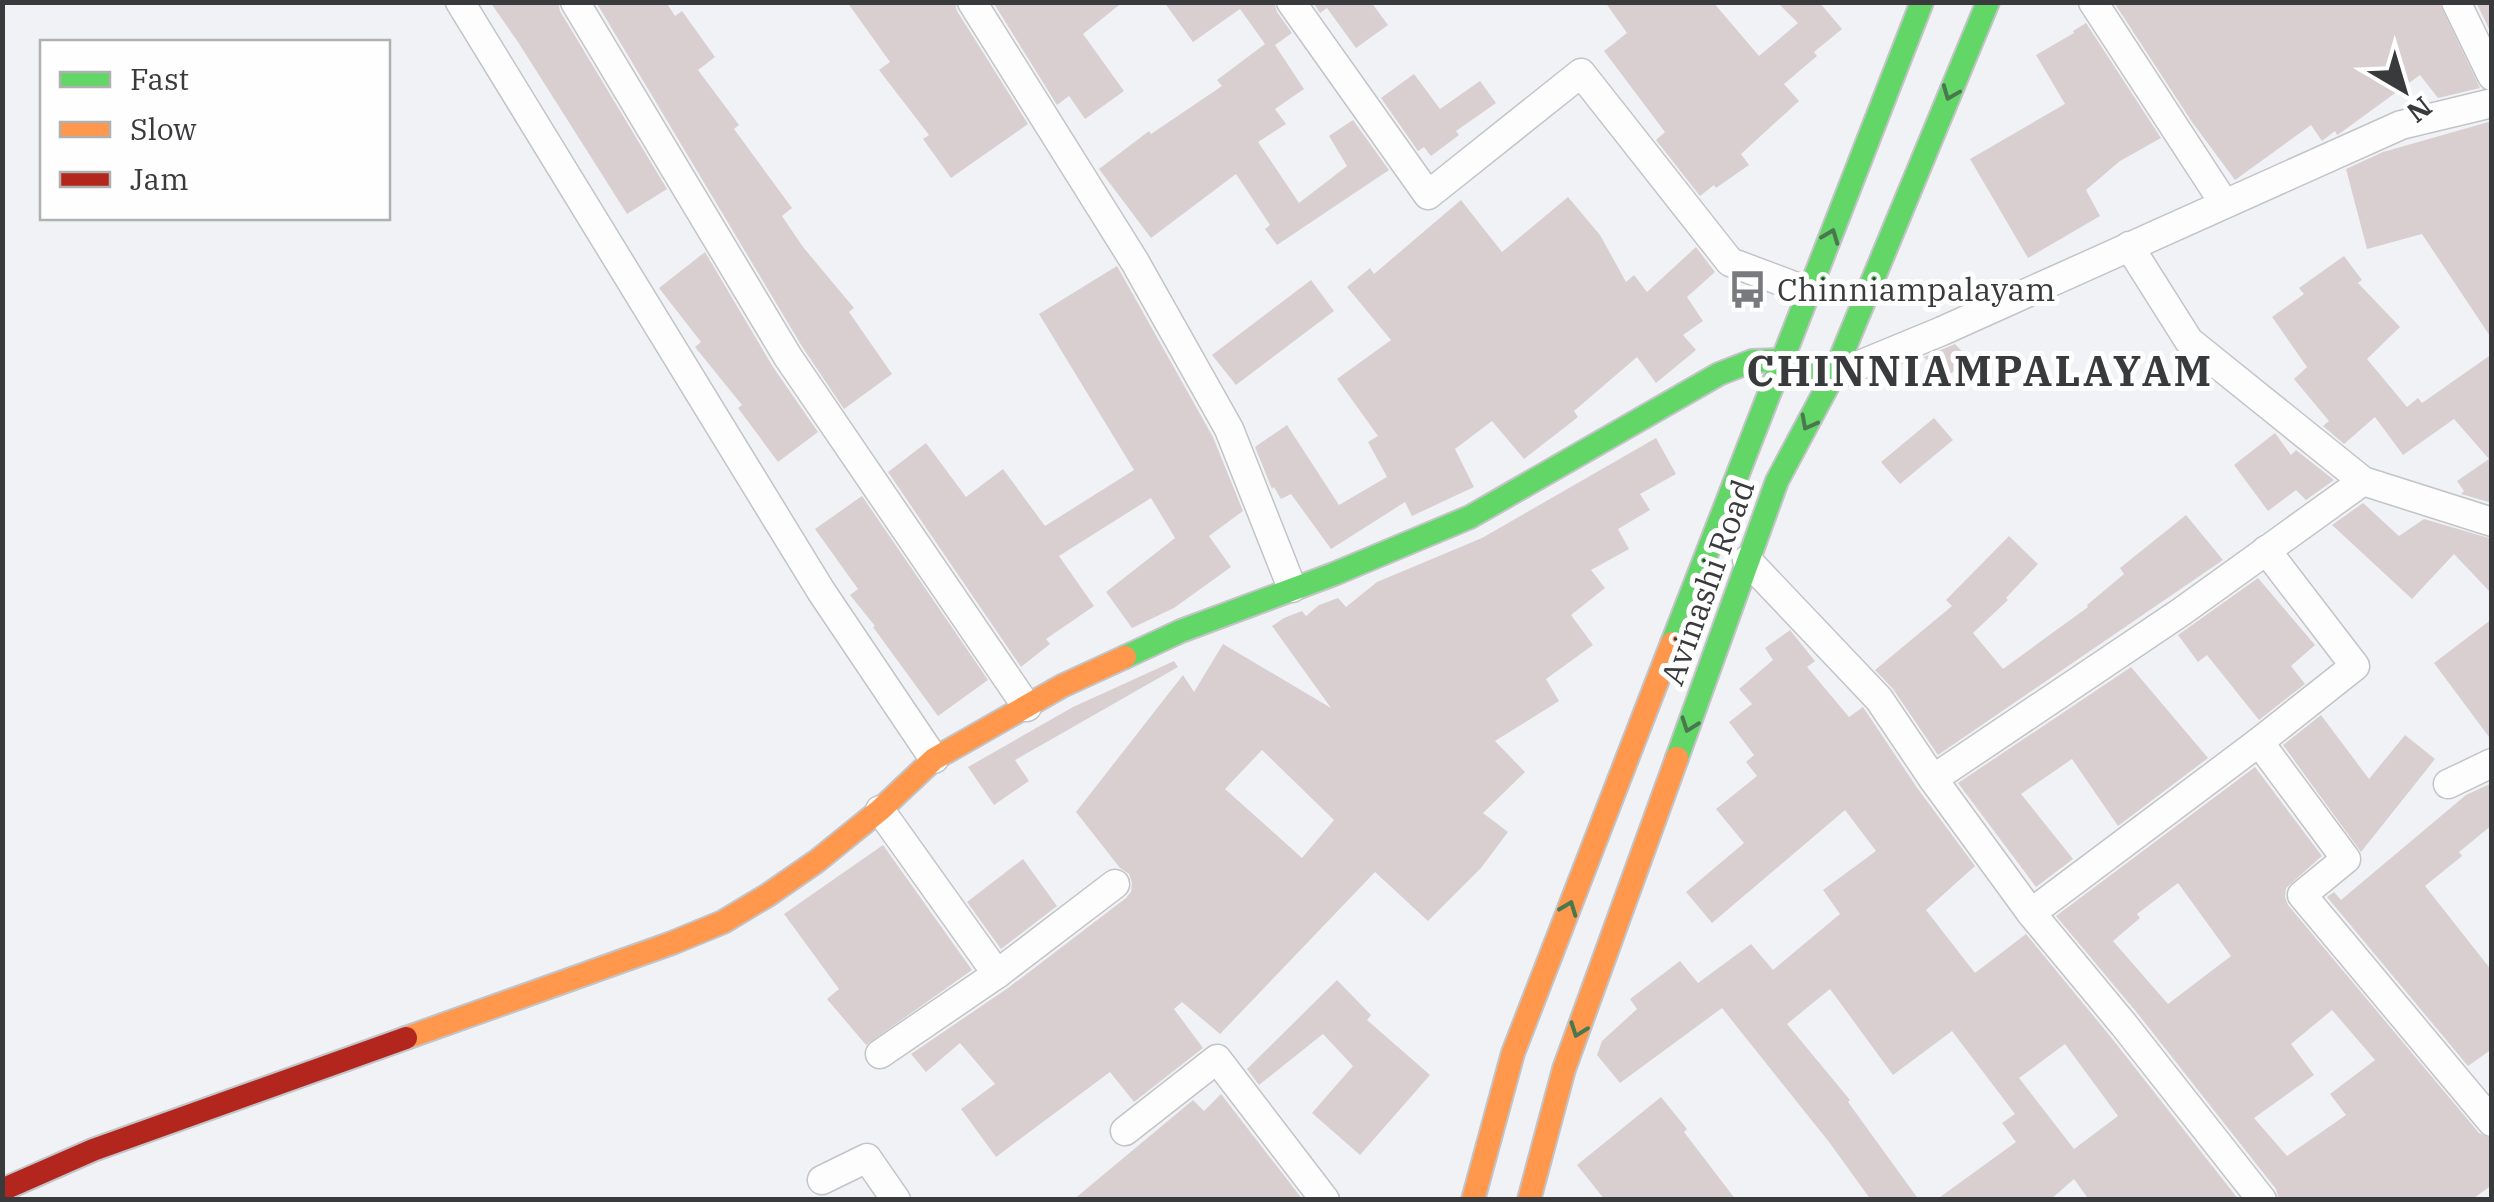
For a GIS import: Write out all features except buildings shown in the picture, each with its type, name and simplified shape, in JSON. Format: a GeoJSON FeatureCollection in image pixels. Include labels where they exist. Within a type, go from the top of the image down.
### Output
{"type":"FeatureCollection","features":[{"type":"Feature","properties":{"kind":"main road","name":"Avinashi Road"},"geometry":{"type":"LineString","coordinates":[[1529,1200],[1564,1069],[1746,560],[1776,482],[1834,376],[1988,2]]}},
{"type":"Feature","properties":{"kind":"main road","name":"Avinashi Road"},"geometry":{"type":"LineString","coordinates":[[1473,1200],[1513,1052],[1919,5]]}},
{"type":"Feature","properties":{"kind":"main road"},"geometry":{"type":"LineString","coordinates":[[2,1190],[93,1150],[723,922],[785,884],[880,810],[934,759],[1062,686],[1181,631],[1470,518],[1719,374],[1752,361],[1782,360],[1834,376]]}},
{"type":"Feature","properties":{"kind":"street"},"geometry":{"type":"LineString","coordinates":[[460,2],[821,591],[934,759]]}},
{"type":"Feature","properties":{"kind":"street"},"geometry":{"type":"LineString","coordinates":[[575,2],[788,356],[1026,707]]}},
{"type":"Feature","properties":{"kind":"street"},"geometry":{"type":"LineString","coordinates":[[972,2],[1135,262],[1229,429],[1292,588]]}},
{"type":"Feature","properties":{"kind":"street"},"geometry":{"type":"LineString","coordinates":[[1291,2],[1428,195],[1581,73],[1730,262],[1810,292]]}},
{"type":"Feature","properties":{"kind":"street"},"geometry":{"type":"LineString","coordinates":[[2093,2],[2224,204]]}},
{"type":"Feature","properties":{"kind":"street"},"geometry":{"type":"LineString","coordinates":[[2456,2],[2492,76]]}},
{"type":"Feature","properties":{"kind":"street"},"geometry":{"type":"LineString","coordinates":[[1834,376],[2401,125],[2492,103]]}},
{"type":"Feature","properties":{"kind":"street"},"geometry":{"type":"LineString","coordinates":[[2129,246],[2189,341],[2362,481],[2492,522]]}},
{"type":"Feature","properties":{"kind":"street"},"geometry":{"type":"LineString","coordinates":[[1933,779],[2181,612],[2362,481]]}},
{"type":"Feature","properties":{"kind":"street"},"geometry":{"type":"LineString","coordinates":[[2031,913],[2355,666],[2266,550]]}},
{"type":"Feature","properties":{"kind":"street"},"geometry":{"type":"LineString","coordinates":[[1746,560],[1879,699],[2031,913],[2262,1200]]}},
{"type":"Feature","properties":{"kind":"street"},"geometry":{"type":"LineString","coordinates":[[2258,742],[2346,860],[2302,896],[2492,1122]]}},
{"type":"Feature","properties":{"kind":"street"},"geometry":{"type":"LineString","coordinates":[[2448,784],[2492,763]]}},
{"type":"Feature","properties":{"kind":"street"},"geometry":{"type":"LineString","coordinates":[[880,810],[997,974]]}},
{"type":"Feature","properties":{"kind":"street"},"geometry":{"type":"LineString","coordinates":[[880,1054],[997,974],[1115,884]]}},
{"type":"Feature","properties":{"kind":"street"},"geometry":{"type":"LineString","coordinates":[[1125,1131],[1216,1059],[1325,1200]]}},
{"type":"Feature","properties":{"kind":"street"},"geometry":{"type":"LineString","coordinates":[[822,1180],[867,1158],[896,1200]]}},
{"type":"Feature","properties":{"kind":"traffic: fast"},"geometry":{"type":"LineString","coordinates":[[1672,643],[1922,2]]}},
{"type":"Feature","properties":{"kind":"traffic: fast"},"geometry":{"type":"LineString","coordinates":[[1677,758],[1777,481],[1833,376],[1988,2]]}},
{"type":"Feature","properties":{"kind":"traffic: fast"},"geometry":{"type":"LineString","coordinates":[[1125,657],[1181,631],[1334,574],[1470,517],[1719,374],[1752,361],[1783,360],[1833,376]]}},
{"type":"Feature","properties":{"kind":"traffic: slow"},"geometry":{"type":"LineString","coordinates":[[1473,1200],[1513,1053],[1672,643]]}},
{"type":"Feature","properties":{"kind":"traffic: slow"},"geometry":{"type":"LineString","coordinates":[[406,1038],[723,922],[817,861],[934,759],[1062,686],[1125,657]]}},
{"type":"Feature","properties":{"kind":"traffic: slow"},"geometry":{"type":"LineString","coordinates":[[1529,1200],[1564,1069],[1677,758]]}},
{"type":"Feature","properties":{"kind":"traffic: jam"},"geometry":{"type":"LineString","coordinates":[[2,1190],[93,1150],[406,1038]]}},
{"type":"Feature","properties":{"kind":"place","name":"Chinniampalayam"},"geometry":{"type":"Point","coordinates":[1747,289]}},
{"type":"Feature","properties":{"kind":"district","name":"CHINNIAMPALAYAM"},"geometry":{"type":"Point","coordinates":[1980,370]}}]}
